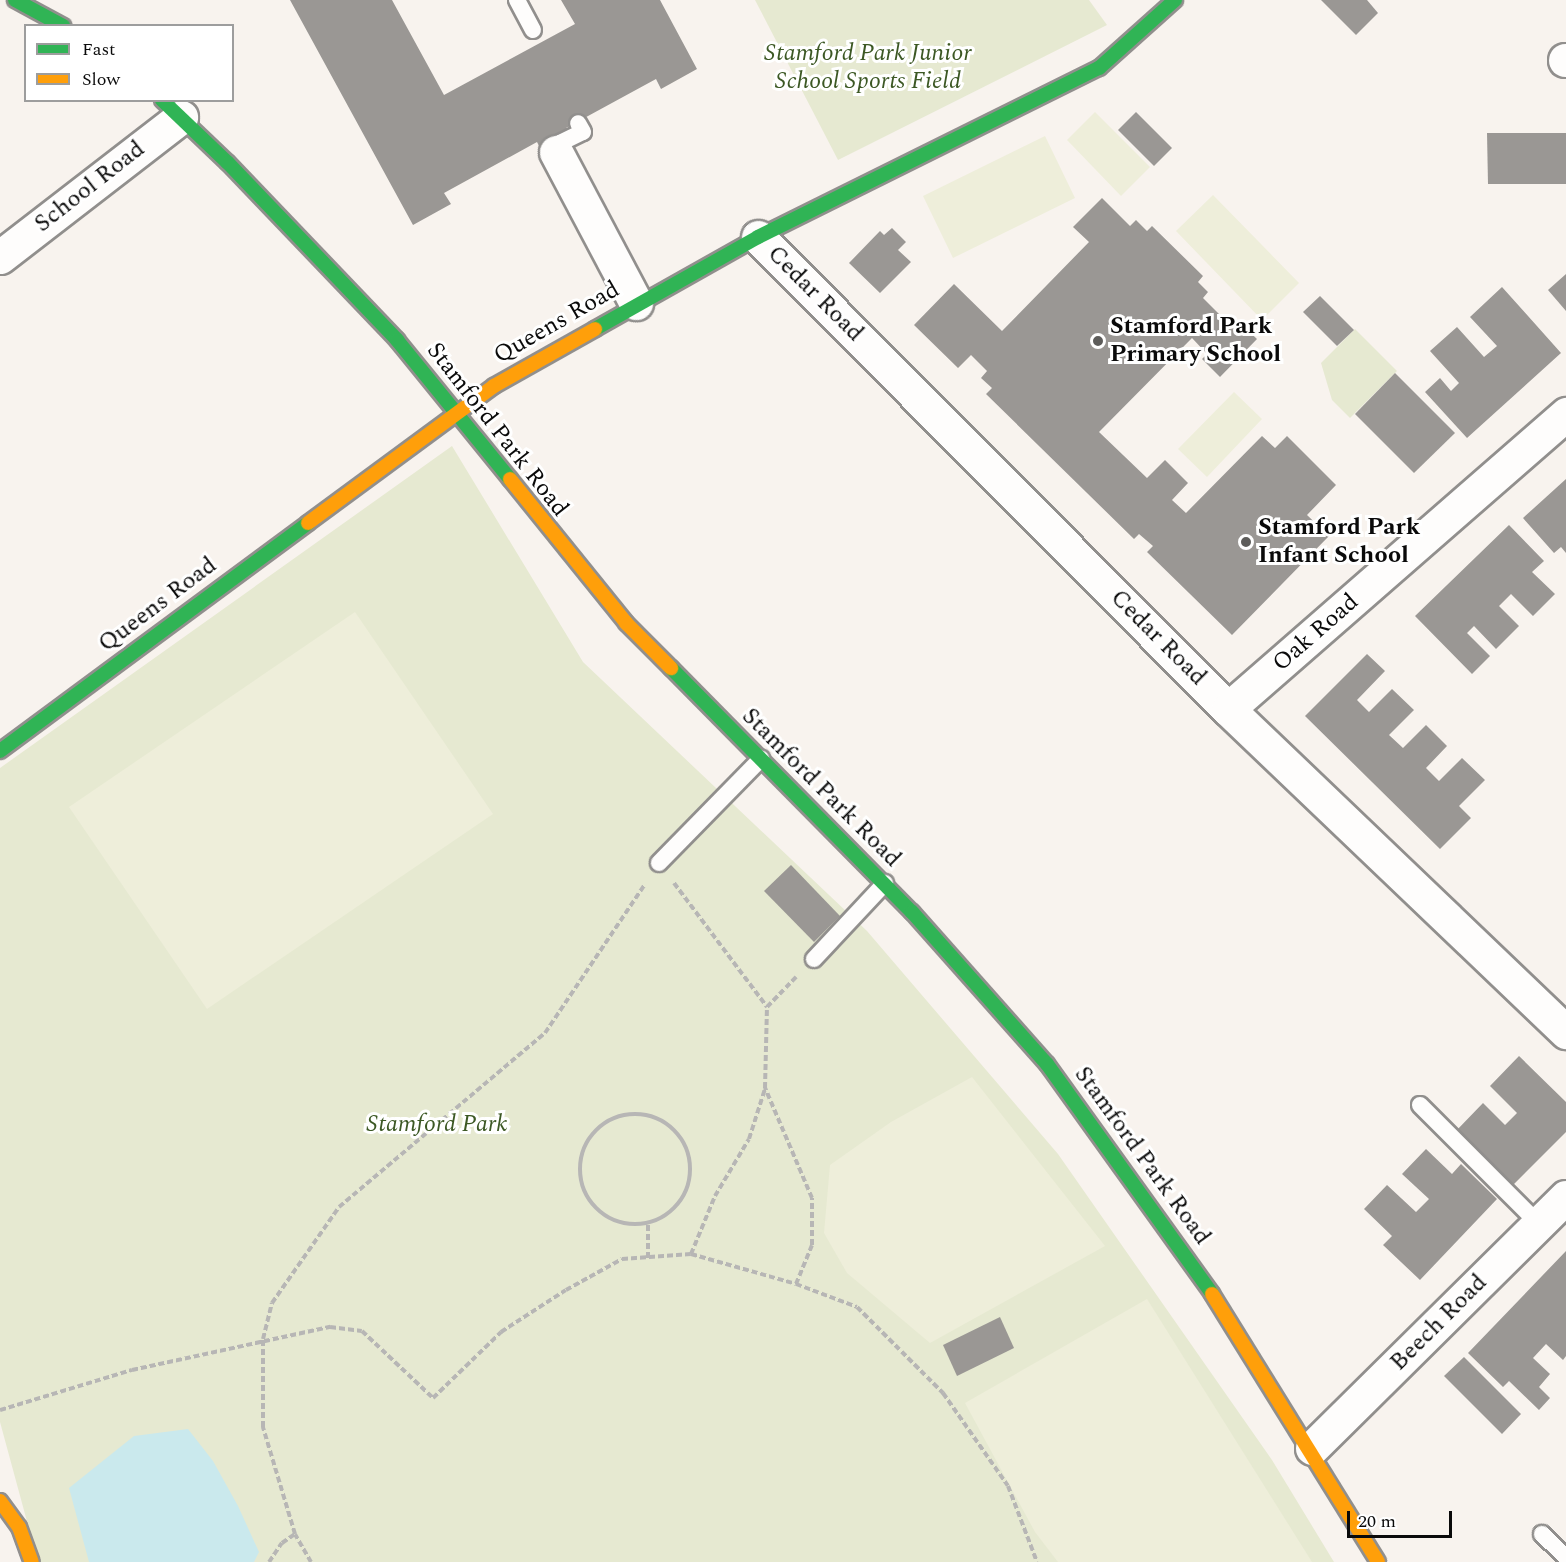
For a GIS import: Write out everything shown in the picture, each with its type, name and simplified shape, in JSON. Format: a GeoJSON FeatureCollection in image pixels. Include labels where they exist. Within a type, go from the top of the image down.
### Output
{"type":"FeatureCollection","features":[{"type":"Feature","properties":{"kind":"street"},"geometry":{"type":"LineString","coordinates":[[15,0],[59,24]]}},
{"type":"Feature","properties":{"kind":"street","name":"Queens Road"},"geometry":{"type":"LineString","coordinates":[[0,751],[494,386],[636,303],[758,237],[1099,68],[1175,0]]}},
{"type":"Feature","properties":{"kind":"street","name":"School Road"},"geometry":{"type":"LineString","coordinates":[[0,257],[172,109]]}},
{"type":"Feature","properties":{"kind":"street","name":"Stamford Park Road"},"geometry":{"type":"LineString","coordinates":[[172,109],[397,340],[626,623],[885,883],[973,977],[1054,1073],[1232,1321],[1312,1448],[1378,1562]]}},
{"type":"Feature","properties":{"kind":"street"},"geometry":{"type":"LineString","coordinates":[[556,152],[636,303]]}},
{"type":"Feature","properties":{"kind":"street","name":"Cedar Road"},"geometry":{"type":"LineString","coordinates":[[758,237],[1228,709],[1566,1032]]}},
{"type":"Feature","properties":{"kind":"street","name":"Oak Road"},"geometry":{"type":"LineString","coordinates":[[1228,709],[1566,414]]}},
{"type":"Feature","properties":{"kind":"street","name":"Beech Road"},"geometry":{"type":"LineString","coordinates":[[1312,1448],[1566,1197]]}},
{"type":"Feature","properties":{"kind":"street"},"geometry":{"type":"LineString","coordinates":[[0,1501],[19,1527],[32,1562]]}},
{"type":"Feature","properties":{"kind":"lane"},"geometry":{"type":"LineString","coordinates":[[518,0],[533,30]]}},
{"type":"Feature","properties":{"kind":"lane"},"geometry":{"type":"LineString","coordinates":[[556,152],[560,143],[583,132],[578,123]]}},
{"type":"Feature","properties":{"kind":"lane"},"geometry":{"type":"LineString","coordinates":[[659,863],[761,759]]}},
{"type":"Feature","properties":{"kind":"lane"},"geometry":{"type":"LineString","coordinates":[[814,959],[885,883]]}},
{"type":"Feature","properties":{"kind":"lane"},"geometry":{"type":"LineString","coordinates":[[1419,1104],[1539,1224]]}},
{"type":"Feature","properties":{"kind":"lane"},"geometry":{"type":"LineString","coordinates":[[1542,1534],[1566,1557]]}},
{"type":"Feature","properties":{"kind":"path"},"geometry":{"type":"LineString","coordinates":[[311,1562],[295,1534],[263,1427],[263,1339],[272,1303],[339,1207],[544,1033],[659,863],[766,1007],[765,1088],[749,1139],[715,1196],[691,1254]]}},
{"type":"Feature","properties":{"kind":"path"},"geometry":{"type":"LineString","coordinates":[[766,1007],[814,959]]}},
{"type":"Feature","properties":{"kind":"path"},"geometry":{"type":"LineString","coordinates":[[765,1088],[812,1198],[812,1245],[796,1284]]}},
{"type":"Feature","properties":{"kind":"path"},"geometry":{"type":"LineString","coordinates":[[634,1113],[668,1124],[688,1153],[691,1171],[683,1196],[665,1216],[648,1223],[611,1220],[596,1210],[585,1194],[579,1176],[587,1140],[599,1126],[615,1116],[634,1113]]}},
{"type":"Feature","properties":{"kind":"path"},"geometry":{"type":"LineString","coordinates":[[648,1223],[648,1258]]}},
{"type":"Feature","properties":{"kind":"path"},"geometry":{"type":"LineString","coordinates":[[0,1410],[132,1370],[263,1339],[330,1327],[362,1331],[433,1398],[510,1326],[622,1259],[691,1254],[796,1284],[857,1307],[943,1393],[1008,1486],[1037,1562]]}},
{"type":"Feature","properties":{"kind":"path"},"geometry":{"type":"LineString","coordinates":[[269,1562],[282,1543],[295,1534]]}},
{"type":"Feature","properties":{"kind":"green space","name":"Stamford Park Junior School Sports Field"},"geometry":{"type":"Polygon","coordinates":[[[755,0],[1089,0],[1107,25],[838,160],[755,0]]]}},
{"type":"Feature","properties":{"kind":"green space"},"geometry":{"type":"Polygon","coordinates":[[[1095,112],[1150,167],[1121,196],[1067,140],[1095,112]]]}},
{"type":"Feature","properties":{"kind":"green space"},"geometry":{"type":"Polygon","coordinates":[[[1045,136],[1075,198],[953,258],[923,196],[1045,136]]]}},
{"type":"Feature","properties":{"kind":"green space"},"geometry":{"type":"Polygon","coordinates":[[[1213,195],[1299,283],[1262,320],[1176,231],[1213,195]]]}},
{"type":"Feature","properties":{"kind":"green space"},"geometry":{"type":"Polygon","coordinates":[[[1355,329],[1397,371],[1350,418],[1332,400],[1321,363],[1355,329]]]}},
{"type":"Feature","properties":{"kind":"green space"},"geometry":{"type":"Polygon","coordinates":[[[1234,392],[1262,419],[1207,477],[1178,449],[1234,392]]]}},
{"type":"Feature","properties":{"kind":"green space","name":"Stamford Park"},"geometry":{"type":"Polygon","coordinates":[[[452,446],[583,662],[867,931],[1058,1154],[1272,1460],[1334,1562],[38,1562],[0,1422],[0,768],[452,446]]]}},
{"type":"Feature","properties":{"kind":"green space"},"geometry":{"type":"Polygon","coordinates":[[[355,612],[493,814],[207,1009],[69,807],[355,612]]]}},
{"type":"Feature","properties":{"kind":"green space"},"geometry":{"type":"Polygon","coordinates":[[[972,1077],[1105,1246],[930,1343],[847,1273],[824,1233],[830,1165],[891,1122],[972,1077]]]}},
{"type":"Feature","properties":{"kind":"green space"},"geometry":{"type":"Polygon","coordinates":[[[1147,1299],[1312,1562],[1058,1562],[1035,1532],[965,1403],[1147,1299]]]}},
{"type":"Feature","properties":{"kind":"water"},"geometry":{"type":"Polygon","coordinates":[[[188,1429],[213,1461],[238,1506],[259,1552],[254,1562],[89,1562],[69,1488],[134,1436],[188,1429]]]}},
{"type":"Feature","properties":{"kind":"building"},"geometry":{"type":"Polygon","coordinates":[[[290,0],[392,0],[444,95],[575,24],[561,0],[660,0],[697,69],[661,89],[656,79],[566,128],[569,134],[541,150],[537,142],[444,193],[451,204],[413,225],[290,0]]]}},
{"type":"Feature","properties":{"kind":"building"},"geometry":{"type":"Polygon","coordinates":[[[1321,0],[1367,0],[1378,13],[1356,35],[1321,0]]]}},
{"type":"Feature","properties":{"kind":"building"},"geometry":{"type":"Polygon","coordinates":[[[1136,112],[1172,148],[1154,166],[1118,130],[1136,112]]]}},
{"type":"Feature","properties":{"kind":"building"},"geometry":{"type":"Polygon","coordinates":[[[1487,133],[1566,133],[1566,184],[1488,184],[1487,133]]]}},
{"type":"Feature","properties":{"kind":"building"},"geometry":{"type":"Polygon","coordinates":[[[1102,198],[1130,226],[1136,220],[1147,231],[1152,226],[1203,276],[1198,282],[1208,292],[1203,298],[1232,327],[1238,321],[1257,339],[1220,377],[1202,359],[1207,354],[1192,338],[1099,432],[1147,478],[1165,460],[1188,483],[1172,500],[1186,513],[1262,436],[1275,448],[1287,436],[1336,485],[1307,515],[1329,536],[1232,635],[1147,552],[1153,546],[1139,534],[1134,539],[986,394],[992,388],[981,378],[987,371],[971,355],[958,368],[914,325],[954,284],[1002,331],[1089,242],[1073,227],[1102,198]]]}},
{"type":"Feature","properties":{"kind":"building"},"geometry":{"type":"Polygon","coordinates":[[[892,228],[906,242],[898,250],[911,262],[880,293],[849,263],[880,231],[884,235],[892,228]]]}},
{"type":"Feature","properties":{"kind":"building"},"geometry":{"type":"Polygon","coordinates":[[[1566,274],[1566,311],[1548,290],[1566,274]]]}},
{"type":"Feature","properties":{"kind":"building"},"geometry":{"type":"Polygon","coordinates":[[[1502,287],[1561,353],[1467,438],[1425,392],[1440,378],[1451,391],[1459,383],[1430,351],[1457,327],[1484,357],[1497,346],[1470,317],[1502,287]]]}},
{"type":"Feature","properties":{"kind":"building"},"geometry":{"type":"Polygon","coordinates":[[[1320,296],[1354,330],[1337,346],[1303,312],[1320,296]]]}},
{"type":"Feature","properties":{"kind":"building"},"geometry":{"type":"Polygon","coordinates":[[[1395,373],[1455,433],[1414,473],[1355,414],[1395,373]]]}},
{"type":"Feature","properties":{"kind":"building"},"geometry":{"type":"Polygon","coordinates":[[[1566,479],[1566,553],[1561,547],[1554,553],[1523,518],[1566,479]]]}},
{"type":"Feature","properties":{"kind":"building"},"geometry":{"type":"Polygon","coordinates":[[[1509,525],[1544,561],[1532,572],[1555,594],[1533,616],[1511,594],[1499,606],[1519,626],[1496,649],[1474,626],[1467,633],[1490,656],[1472,674],[1415,616],[1509,525]]]}},
{"type":"Feature","properties":{"kind":"building"},"geometry":{"type":"Polygon","coordinates":[[[1367,654],[1385,671],[1357,700],[1369,712],[1392,689],[1414,710],[1389,735],[1403,748],[1426,725],[1447,746],[1426,768],[1439,781],[1462,758],[1485,780],[1459,806],[1471,818],[1440,849],[1305,716],[1367,654]]]}},
{"type":"Feature","properties":{"kind":"building"},"geometry":{"type":"Polygon","coordinates":[[[791,865],[840,916],[814,942],[764,891],[791,865]]]}},
{"type":"Feature","properties":{"kind":"building"},"geometry":{"type":"Polygon","coordinates":[[[1519,1056],[1566,1102],[1566,1132],[1511,1187],[1455,1132],[1483,1103],[1505,1125],[1517,1113],[1490,1086],[1519,1056]]]}},
{"type":"Feature","properties":{"kind":"building"},"geometry":{"type":"Polygon","coordinates":[[[1426,1149],[1452,1174],[1461,1164],[1497,1199],[1420,1280],[1383,1245],[1392,1236],[1364,1209],[1387,1185],[1416,1212],[1429,1199],[1402,1174],[1426,1149]]]}},
{"type":"Feature","properties":{"kind":"building"},"geometry":{"type":"Polygon","coordinates":[[[1566,1251],[1566,1356],[1563,1360],[1546,1344],[1533,1358],[1550,1374],[1539,1387],[1550,1398],[1539,1410],[1509,1381],[1503,1387],[1468,1353],[1566,1251]]]}},
{"type":"Feature","properties":{"kind":"building"},"geometry":{"type":"Polygon","coordinates":[[[1000,1317],[1014,1348],[957,1376],[943,1345],[1000,1317]]]}},
{"type":"Feature","properties":{"kind":"building"},"geometry":{"type":"Polygon","coordinates":[[[1464,1357],[1521,1414],[1502,1434],[1444,1376],[1464,1357]]]}},
{"type":"Feature","properties":{"kind":"traffic: fast"},"geometry":{"type":"LineString","coordinates":[[15,0],[59,24]]}},
{"type":"Feature","properties":{"kind":"traffic: fast"},"geometry":{"type":"LineString","coordinates":[[595,329],[758,237],[1099,68],[1175,0]]}},
{"type":"Feature","properties":{"kind":"traffic: fast"},"geometry":{"type":"LineString","coordinates":[[164,102],[228,163],[397,340],[510,479]]}},
{"type":"Feature","properties":{"kind":"traffic: fast"},"geometry":{"type":"LineString","coordinates":[[0,751],[308,523]]}},
{"type":"Feature","properties":{"kind":"traffic: fast"},"geometry":{"type":"LineString","coordinates":[[671,668],[912,912],[1047,1064],[1212,1294]]}},
{"type":"Feature","properties":{"kind":"traffic: slow"},"geometry":{"type":"LineString","coordinates":[[308,523],[494,386],[595,329]]}},
{"type":"Feature","properties":{"kind":"traffic: slow"},"geometry":{"type":"LineString","coordinates":[[510,479],[626,623],[671,668]]}},
{"type":"Feature","properties":{"kind":"traffic: slow"},"geometry":{"type":"LineString","coordinates":[[1212,1294],[1378,1562]]}},
{"type":"Feature","properties":{"kind":"traffic: slow"},"geometry":{"type":"LineString","coordinates":[[0,1501],[19,1527],[32,1562]]}},
{"type":"Feature","properties":{"kind":"place","name":"Stamford Park Primary School"},"geometry":{"type":"Point","coordinates":[1098,341]}},
{"type":"Feature","properties":{"kind":"place","name":"Stamford Park Infant School"},"geometry":{"type":"Point","coordinates":[1246,542]}}]}
